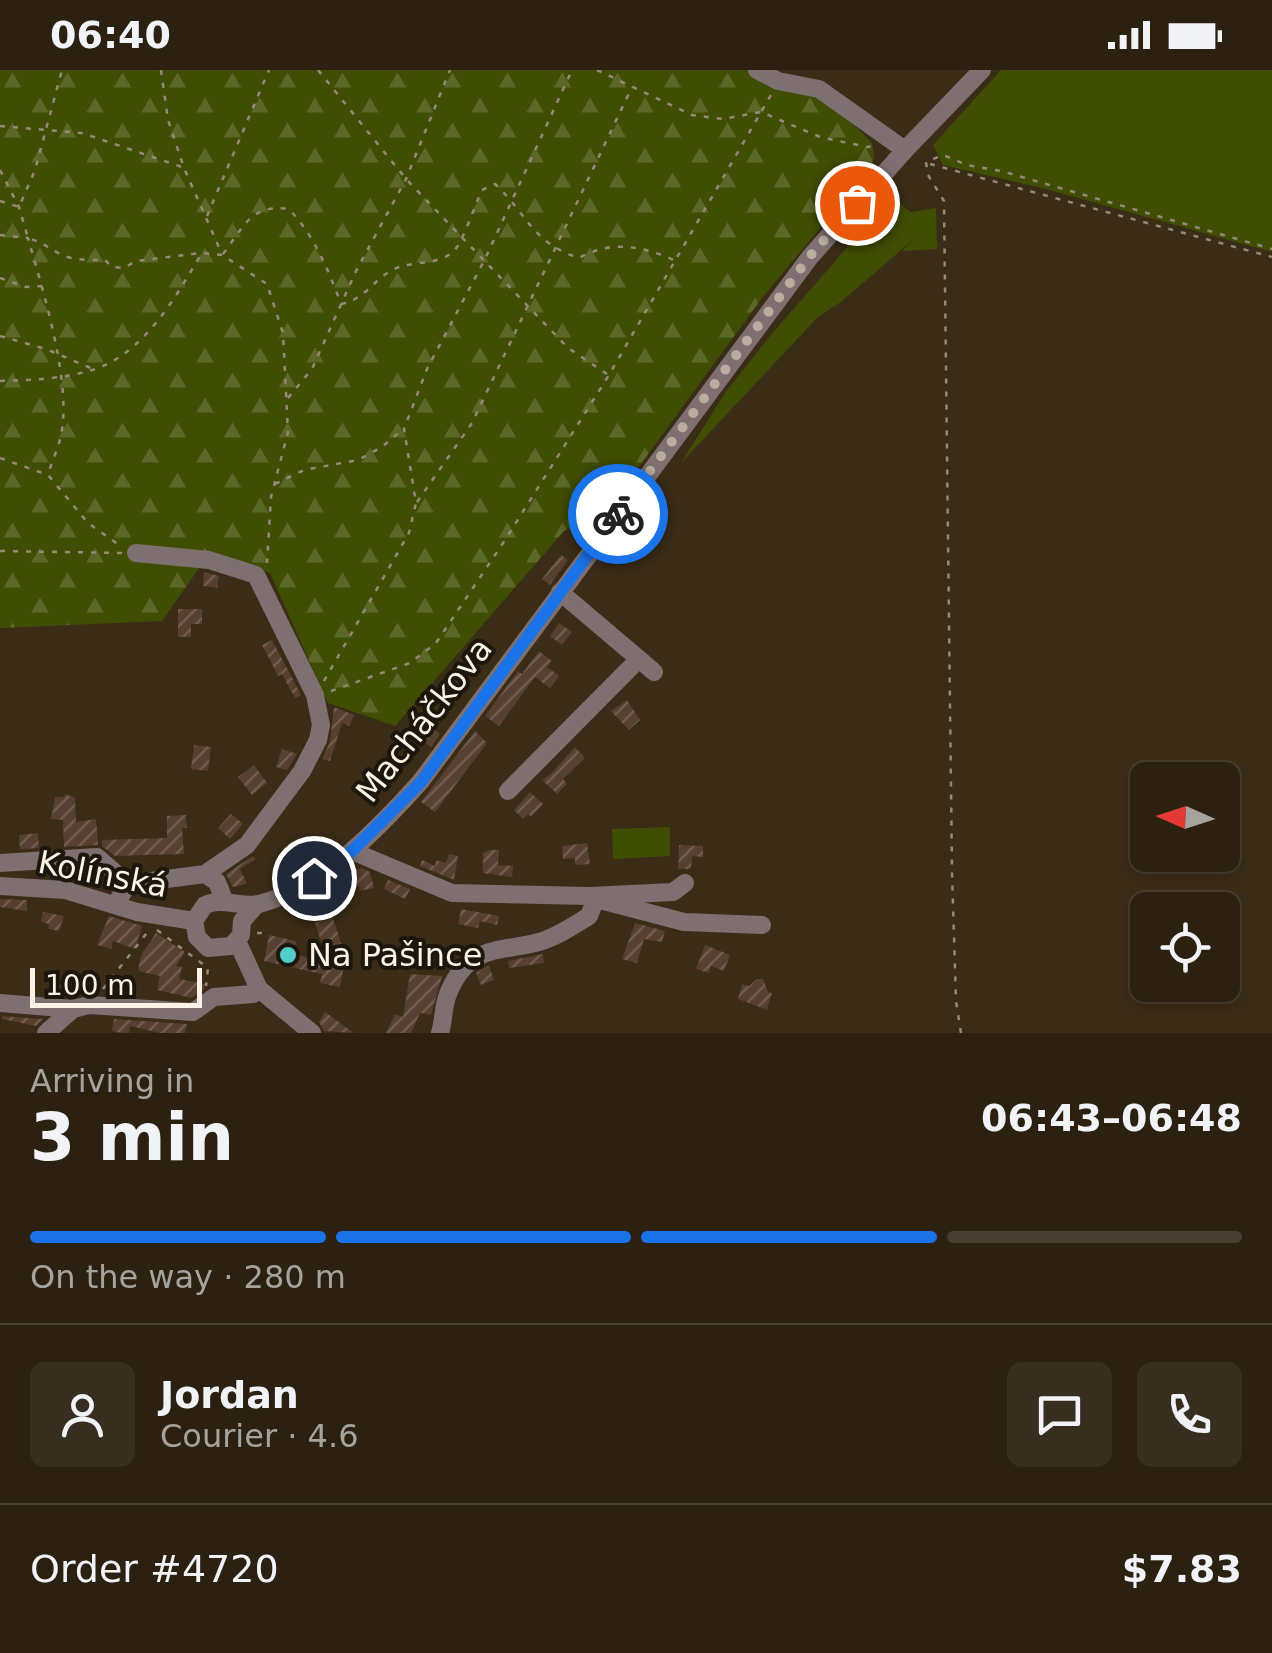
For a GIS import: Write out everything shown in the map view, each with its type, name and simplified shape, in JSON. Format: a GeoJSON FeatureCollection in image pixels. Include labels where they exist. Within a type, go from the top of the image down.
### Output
{"type":"FeatureCollection","features":[{"type":"Feature","properties":{"kind":"street"},"geometry":{"type":"LineString","coordinates":[[757,70],[778,81],[819,89],[905,150]]}},
{"type":"Feature","properties":{"kind":"street","name":"Macháčkova"},"geometry":{"type":"LineString","coordinates":[[257,904],[314,878],[352,851],[421,782],[810,256],[982,70]]}},
{"type":"Feature","properties":{"kind":"street"},"geometry":{"type":"LineString","coordinates":[[0,863],[97,857],[128,884],[204,874],[247,844],[302,771],[318,740],[321,725],[315,695],[256,575],[209,560],[136,553]]}},
{"type":"Feature","properties":{"kind":"street"},"geometry":{"type":"LineString","coordinates":[[564,587],[654,672]]}},
{"type":"Feature","properties":{"kind":"street"},"geometry":{"type":"LineString","coordinates":[[508,791],[638,659]]}},
{"type":"Feature","properties":{"kind":"street"},"geometry":{"type":"LineString","coordinates":[[352,851],[452,893],[590,896],[673,892],[685,883]]}},
{"type":"Feature","properties":{"kind":"street"},"geometry":{"type":"LineString","coordinates":[[204,874],[217,882],[228,903],[259,989],[312,1033]]}},
{"type":"Feature","properties":{"kind":"street"},"geometry":{"type":"LineString","coordinates":[[115,906],[128,884]]}},
{"type":"Feature","properties":{"kind":"street","name":"Kolínská"},"geometry":{"type":"LineString","coordinates":[[0,886],[65,890],[115,906],[194,921]]}},
{"type":"Feature","properties":{"kind":"street"},"geometry":{"type":"LineString","coordinates":[[590,896],[684,922],[762,925]]}},
{"type":"Feature","properties":{"kind":"street"},"geometry":{"type":"LineString","coordinates":[[440,1033],[446,997],[475,956],[541,942],[568,929],[589,916],[593,906],[590,896]]}},
{"type":"Feature","properties":{"kind":"street"},"geometry":{"type":"LineString","coordinates":[[205,904],[257,904],[239,941],[202,943],[194,921],[205,904]]}},
{"type":"Feature","properties":{"kind":"street"},"geometry":{"type":"LineString","coordinates":[[0,1004],[199,1007],[214,997],[252,994],[259,989]]}},
{"type":"Feature","properties":{"kind":"street"},"geometry":{"type":"LineString","coordinates":[[46,1033],[81,1007]]}},
{"type":"Feature","properties":{"kind":"street"},"geometry":{"type":"LineString","coordinates":[[189,1033],[199,1007]]}},
{"type":"Feature","properties":{"kind":"path"},"geometry":{"type":"LineString","coordinates":[[18,206],[35,170],[62,70]]}},
{"type":"Feature","properties":{"kind":"path"},"geometry":{"type":"LineString","coordinates":[[161,70],[168,120],[222,255]]}},
{"type":"Feature","properties":{"kind":"path"},"geometry":{"type":"LineString","coordinates":[[207,216],[269,70]]}},
{"type":"Feature","properties":{"kind":"path"},"geometry":{"type":"LineString","coordinates":[[318,70],[406,179],[568,348],[609,375]]}},
{"type":"Feature","properties":{"kind":"path"},"geometry":{"type":"LineString","coordinates":[[288,400],[312,369],[406,179],[450,70]]}},
{"type":"Feature","properties":{"kind":"path"},"geometry":{"type":"LineString","coordinates":[[274,484],[304,470],[358,460],[382,447],[404,428],[427,369],[485,259],[572,70]]}},
{"type":"Feature","properties":{"kind":"path"},"geometry":{"type":"LineString","coordinates":[[597,70],[692,115],[722,119],[761,112],[820,137],[867,148],[874,146]]}},
{"type":"Feature","properties":{"kind":"path"},"geometry":{"type":"LineString","coordinates":[[315,695],[410,664],[436,643],[609,375],[778,81]]}},
{"type":"Feature","properties":{"kind":"path"},"geometry":{"type":"LineString","coordinates":[[416,503],[472,423],[632,88]]}},
{"type":"Feature","properties":{"kind":"path"},"geometry":{"type":"LineString","coordinates":[[0,126],[82,133],[118,142],[184,168]]}},
{"type":"Feature","properties":{"kind":"path"},"geometry":{"type":"LineString","coordinates":[[960,1033],[952,852],[944,201],[928,175],[926,162],[943,155],[966,165],[1001,171],[1272,248]]}},
{"type":"Feature","properties":{"kind":"path"},"geometry":{"type":"LineString","coordinates":[[930,164],[1272,258]]}},
{"type":"Feature","properties":{"kind":"path"},"geometry":{"type":"LineString","coordinates":[[0,170],[18,206],[42,286],[60,376],[62,429],[48,475]]}},
{"type":"Feature","properties":{"kind":"path"},"geometry":{"type":"LineString","coordinates":[[342,304],[359,300],[376,281],[398,267],[442,258],[457,248],[482,190],[495,184],[512,200],[533,231],[554,249],[579,258],[596,248],[628,246],[675,260]]}},
{"type":"Feature","properties":{"kind":"path"},"geometry":{"type":"LineString","coordinates":[[0,201],[18,206]]}},
{"type":"Feature","properties":{"kind":"path"},"geometry":{"type":"LineString","coordinates":[[222,255],[254,214],[270,207],[289,209],[305,226],[324,260],[342,304]]}},
{"type":"Feature","properties":{"kind":"path"},"geometry":{"type":"LineString","coordinates":[[0,234],[48,244],[79,260],[105,260],[112,267],[202,252],[222,255],[267,284],[283,333],[288,432],[274,484],[264,590]]}},
{"type":"Feature","properties":{"kind":"path"},"geometry":{"type":"LineString","coordinates":[[0,382],[94,370],[132,348],[174,300],[202,252]]}},
{"type":"Feature","properties":{"kind":"path"},"geometry":{"type":"LineString","coordinates":[[0,278],[26,287],[42,286]]}},
{"type":"Feature","properties":{"kind":"path"},"geometry":{"type":"LineString","coordinates":[[0,336],[94,370]]}},
{"type":"Feature","properties":{"kind":"path"},"geometry":{"type":"LineString","coordinates":[[315,695],[410,533],[416,503],[404,428]]}},
{"type":"Feature","properties":{"kind":"path"},"geometry":{"type":"LineString","coordinates":[[0,458],[48,475],[88,523],[136,553]]}},
{"type":"Feature","properties":{"kind":"path"},"geometry":{"type":"LineString","coordinates":[[0,551],[136,553]]}},
{"type":"Feature","properties":{"kind":"path"},"geometry":{"type":"LineString","coordinates":[[81,1007],[150,927],[208,968],[199,1007]]}},
{"type":"Feature","properties":{"kind":"path"},"geometry":{"type":"LineString","coordinates":[[239,941],[269,933]]}},
{"type":"Feature","properties":{"kind":"green space"},"geometry":{"type":"Polygon","coordinates":[[[0,70],[757,70],[819,89],[872,143],[874,158],[762,298],[606,512],[564,531],[395,726],[328,703],[270,573],[211,551],[162,621],[0,628],[0,70]]]}},
{"type":"Feature","properties":{"kind":"green space"},"geometry":{"type":"Polygon","coordinates":[[[1001,70],[1272,70],[1272,252],[1046,189],[943,165],[933,145],[1001,70]]]}},
{"type":"Feature","properties":{"kind":"green space"},"geometry":{"type":"Polygon","coordinates":[[[891,197],[911,212],[936,208],[937,249],[902,251],[915,238],[818,317],[681,463],[725,393],[770,336],[891,197]]]}},
{"type":"Feature","properties":{"kind":"green space"},"geometry":{"type":"Polygon","coordinates":[[[670,827],[670,856],[613,859],[612,829],[670,827]]]}},
{"type":"Feature","properties":{"kind":"building"},"geometry":{"type":"Polygon","coordinates":[[[561,555],[568,560],[550,585],[542,579],[561,555]]]}},
{"type":"Feature","properties":{"kind":"building"},"geometry":{"type":"Polygon","coordinates":[[[204,572],[219,576],[217,588],[203,586],[204,572]]]}},
{"type":"Feature","properties":{"kind":"building"},"geometry":{"type":"Polygon","coordinates":[[[178,609],[202,609],[202,624],[191,624],[191,637],[178,637],[178,609]]]}},
{"type":"Feature","properties":{"kind":"building"},"geometry":{"type":"Polygon","coordinates":[[[559,623],[572,632],[562,645],[550,636],[559,623]]]}},
{"type":"Feature","properties":{"kind":"building"},"geometry":{"type":"Polygon","coordinates":[[[272,640],[301,695],[295,698],[262,645],[272,640]]]}},
{"type":"Feature","properties":{"kind":"building"},"geometry":{"type":"Polygon","coordinates":[[[539,651],[552,661],[547,667],[559,676],[550,688],[535,677],[499,726],[485,716],[518,671],[522,674],[539,651]]]}},
{"type":"Feature","properties":{"kind":"building"},"geometry":{"type":"Polygon","coordinates":[[[627,700],[640,720],[629,730],[611,711],[627,700]]]}},
{"type":"Feature","properties":{"kind":"building"},"geometry":{"type":"Polygon","coordinates":[[[334,707],[354,715],[349,726],[342,723],[330,761],[322,759],[330,742],[334,707]]]}},
{"type":"Feature","properties":{"kind":"building"},"geometry":{"type":"Polygon","coordinates":[[[428,725],[440,734],[431,747],[418,738],[428,725]]]}},
{"type":"Feature","properties":{"kind":"building"},"geometry":{"type":"Polygon","coordinates":[[[475,731],[487,743],[435,812],[421,802],[475,731]]]}},
{"type":"Feature","properties":{"kind":"building"},"geometry":{"type":"Polygon","coordinates":[[[194,745],[211,747],[208,771],[191,769],[194,745]]]}},
{"type":"Feature","properties":{"kind":"building"},"geometry":{"type":"Polygon","coordinates":[[[575,747],[585,758],[563,779],[567,784],[557,794],[542,780],[575,747]]]}},
{"type":"Feature","properties":{"kind":"building"},"geometry":{"type":"Polygon","coordinates":[[[282,749],[297,754],[287,770],[276,767],[282,749]]]}},
{"type":"Feature","properties":{"kind":"building"},"geometry":{"type":"Polygon","coordinates":[[[254,765],[267,783],[252,795],[238,777],[254,765]]]}},
{"type":"Feature","properties":{"kind":"building"},"geometry":{"type":"Polygon","coordinates":[[[530,792],[543,804],[531,817],[528,814],[523,819],[514,810],[530,792]]]}},
{"type":"Feature","properties":{"kind":"building"},"geometry":{"type":"Polygon","coordinates":[[[65,794],[75,798],[76,822],[96,819],[98,845],[64,847],[63,820],[51,819],[55,797],[65,794]]]}},
{"type":"Feature","properties":{"kind":"building"},"geometry":{"type":"Polygon","coordinates":[[[231,814],[243,824],[230,839],[218,828],[231,814]]]}},
{"type":"Feature","properties":{"kind":"building"},"geometry":{"type":"Polygon","coordinates":[[[186,815],[187,828],[182,828],[184,854],[115,856],[102,846],[102,840],[167,838],[167,816],[186,815]]]}},
{"type":"Feature","properties":{"kind":"building"},"geometry":{"type":"Polygon","coordinates":[[[38,833],[39,848],[20,849],[19,835],[38,833]]]}},
{"type":"Feature","properties":{"kind":"building"},"geometry":{"type":"Polygon","coordinates":[[[587,843],[590,864],[575,865],[575,858],[563,859],[562,846],[587,843]]]}},
{"type":"Feature","properties":{"kind":"building"},"geometry":{"type":"Polygon","coordinates":[[[679,845],[703,846],[703,857],[692,856],[691,869],[678,869],[679,845]]]}},
{"type":"Feature","properties":{"kind":"building"},"geometry":{"type":"Polygon","coordinates":[[[499,850],[498,865],[513,866],[512,877],[483,873],[483,853],[499,850]]]}},
{"type":"Feature","properties":{"kind":"building"},"geometry":{"type":"Polygon","coordinates":[[[449,854],[458,856],[454,880],[420,866],[422,860],[435,866],[436,860],[446,863],[449,854]]]}},
{"type":"Feature","properties":{"kind":"building"},"geometry":{"type":"Polygon","coordinates":[[[253,856],[256,859],[240,869],[247,884],[233,887],[226,874],[253,856]]]}},
{"type":"Feature","properties":{"kind":"building"},"geometry":{"type":"Polygon","coordinates":[[[361,868],[370,872],[374,888],[360,891],[359,886],[334,894],[330,883],[361,868]]]}},
{"type":"Feature","properties":{"kind":"building"},"geometry":{"type":"Polygon","coordinates":[[[388,880],[410,889],[405,899],[384,889],[388,880]]]}},
{"type":"Feature","properties":{"kind":"building"},"geometry":{"type":"Polygon","coordinates":[[[0,899],[27,900],[27,911],[0,907],[0,899]]]}},
{"type":"Feature","properties":{"kind":"building"},"geometry":{"type":"Polygon","coordinates":[[[461,909],[499,916],[497,925],[480,921],[478,928],[458,924],[461,909]]]}},
{"type":"Feature","properties":{"kind":"building"},"geometry":{"type":"Polygon","coordinates":[[[43,912],[64,916],[59,931],[48,929],[49,924],[41,922],[43,912]]]}},
{"type":"Feature","properties":{"kind":"building"},"geometry":{"type":"Polygon","coordinates":[[[109,916],[142,926],[135,949],[113,941],[111,949],[97,945],[109,916]]]}},
{"type":"Feature","properties":{"kind":"building"},"geometry":{"type":"Polygon","coordinates":[[[333,918],[348,964],[344,965],[340,987],[320,983],[322,974],[264,961],[269,935],[296,941],[293,954],[328,962],[315,923],[333,918]]]}},
{"type":"Feature","properties":{"kind":"building"},"geometry":{"type":"Polygon","coordinates":[[[635,923],[665,931],[662,942],[644,939],[637,963],[622,959],[635,923]]]}},
{"type":"Feature","properties":{"kind":"building"},"geometry":{"type":"Polygon","coordinates":[[[156,933],[185,952],[176,966],[182,967],[179,979],[205,984],[192,998],[157,990],[160,976],[138,971],[141,955],[156,933]]]}},
{"type":"Feature","properties":{"kind":"building"},"geometry":{"type":"Polygon","coordinates":[[[705,945],[730,955],[724,971],[711,966],[709,973],[696,969],[705,945]]]}},
{"type":"Feature","properties":{"kind":"building"},"geometry":{"type":"Polygon","coordinates":[[[543,954],[544,963],[509,968],[508,961],[543,954]]]}},
{"type":"Feature","properties":{"kind":"building"},"geometry":{"type":"Polygon","coordinates":[[[489,965],[494,980],[481,985],[476,973],[489,965]]]}},
{"type":"Feature","properties":{"kind":"building"},"geometry":{"type":"Polygon","coordinates":[[[95,970],[98,980],[62,995],[56,995],[52,988],[95,970]]]}},
{"type":"Feature","properties":{"kind":"building"},"geometry":{"type":"Polygon","coordinates":[[[410,974],[442,976],[431,1015],[420,1013],[411,1033],[386,1033],[395,1014],[403,1017],[410,974]]]}},
{"type":"Feature","properties":{"kind":"building"},"geometry":{"type":"Polygon","coordinates":[[[763,979],[772,993],[767,1010],[738,999],[742,984],[749,986],[763,979]]]}},
{"type":"Feature","properties":{"kind":"building"},"geometry":{"type":"Polygon","coordinates":[[[325,1012],[354,1033],[324,1031],[319,1022],[325,1012]]]}},
{"type":"Feature","properties":{"kind":"building"},"geometry":{"type":"Polygon","coordinates":[[[2,1016],[43,1019],[36,1026],[2,1016]]]}},
{"type":"Feature","properties":{"kind":"building"},"geometry":{"type":"Polygon","coordinates":[[[114,1019],[187,1024],[185,1033],[160,1033],[130,1026],[129,1033],[121,1033],[112,1031],[114,1019]]]}},
{"type":"Feature","properties":{"kind":"way so far"},"geometry":{"type":"LineString","coordinates":[[618,514],[810,256],[857,203]]}},
{"type":"Feature","properties":{"kind":"place","name":"Na Pašince"},"geometry":{"type":"Point","coordinates":[288,955]}},
{"type":"Feature","properties":{"kind":"route"},"geometry":{"type":"LineString","coordinates":[[314,878],[352,851],[421,782],[618,514]]}}]}
